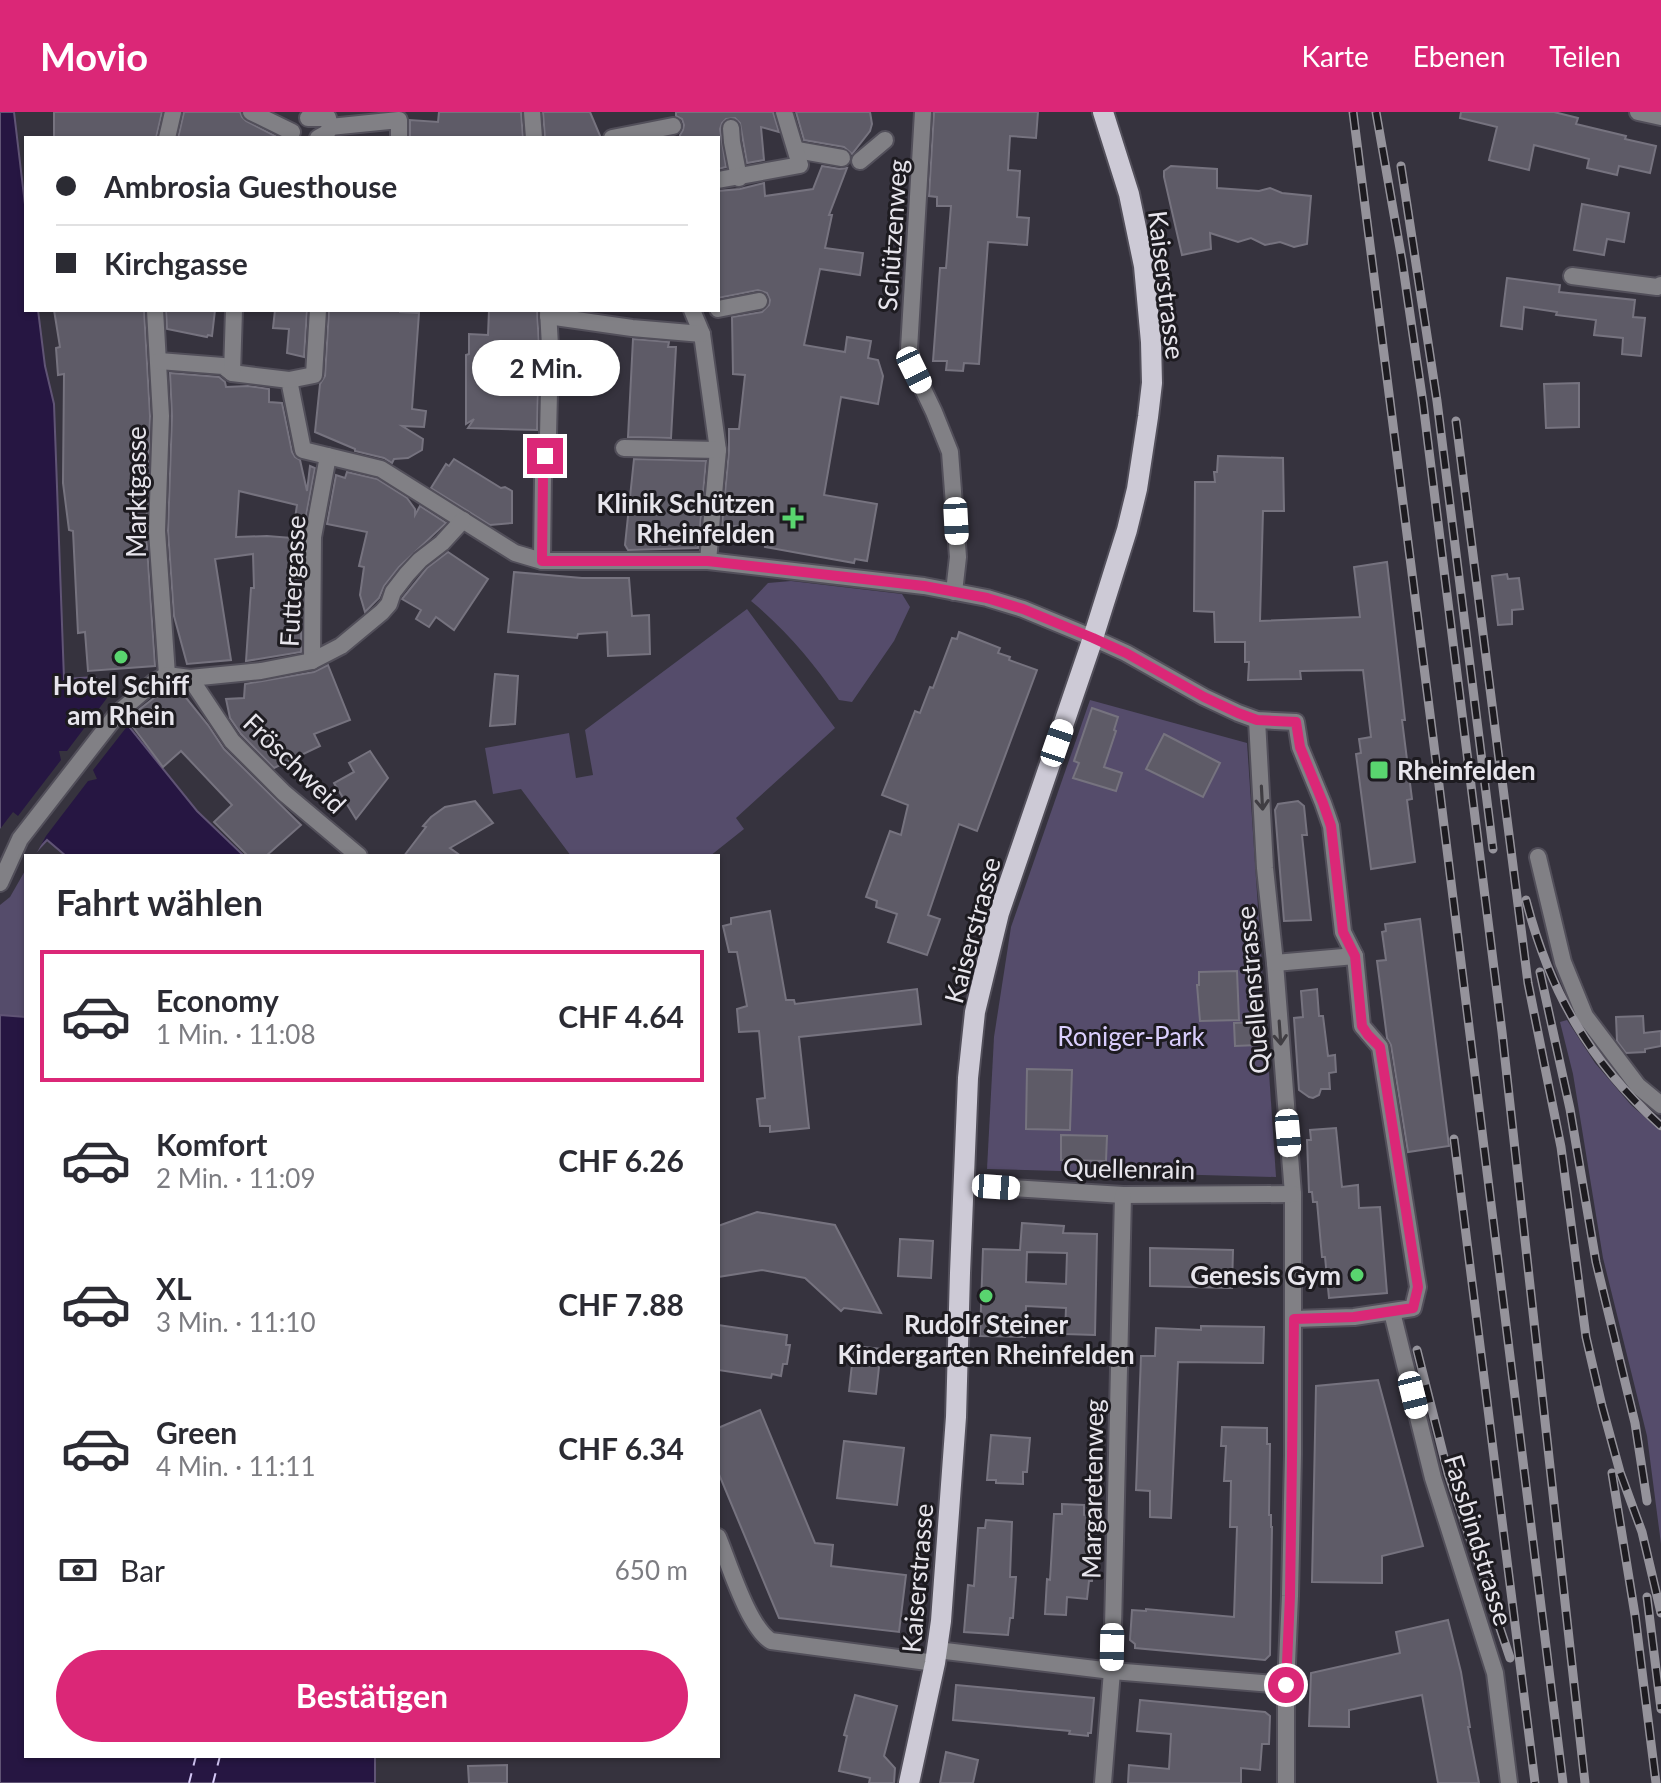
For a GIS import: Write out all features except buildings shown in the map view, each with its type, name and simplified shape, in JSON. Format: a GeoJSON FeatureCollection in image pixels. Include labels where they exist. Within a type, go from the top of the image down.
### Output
{"type":"FeatureCollection","features":[{"type":"Feature","properties":{"kind":"main road","name":"Kaiserstrasse"},"geometry":{"type":"LineString","coordinates":[[909,1783],[936,1657],[956,1417],[968,1078],[975,1012],[999,913],[1127,530],[1148,417],[1152,364],[1144,266],[1129,194],[1103,112]]}},
{"type":"Feature","properties":{"kind":"street"},"geometry":{"type":"LineString","coordinates":[[167,136],[173,112]]}},
{"type":"Feature","properties":{"kind":"street"},"geometry":{"type":"LineString","coordinates":[[251,112],[290,135],[309,115],[328,118],[324,133],[387,117],[399,120],[399,136]]}},
{"type":"Feature","properties":{"kind":"street"},"geometry":{"type":"LineString","coordinates":[[532,112],[534,136]]}},
{"type":"Feature","properties":{"kind":"street"},"geometry":{"type":"LineString","coordinates":[[720,180],[800,165],[784,112]]}},
{"type":"Feature","properties":{"kind":"street","name":"Schützenweg"},"geometry":{"type":"LineString","coordinates":[[923,112],[909,349],[914,370],[950,452],[958,557],[954,592]]}},
{"type":"Feature","properties":{"kind":"street"},"geometry":{"type":"LineString","coordinates":[[1638,112],[1661,117]]}},
{"type":"Feature","properties":{"kind":"street"},"geometry":{"type":"LineString","coordinates":[[622,136],[674,125]]}},
{"type":"Feature","properties":{"kind":"street"},"geometry":{"type":"LineString","coordinates":[[731,128],[739,178]]}},
{"type":"Feature","properties":{"kind":"street"},"geometry":{"type":"LineString","coordinates":[[860,161],[885,140]]}},
{"type":"Feature","properties":{"kind":"street"},"geometry":{"type":"LineString","coordinates":[[797,150],[842,158]]}},
{"type":"Feature","properties":{"kind":"street"},"geometry":{"type":"LineString","coordinates":[[1572,276],[1661,285]]}},
{"type":"Feature","properties":{"kind":"street"},"geometry":{"type":"LineString","coordinates":[[720,309],[759,301]]}},
{"type":"Feature","properties":{"kind":"street","name":"Marktgasse"},"geometry":{"type":"LineString","coordinates":[[155,312],[161,416],[157,531],[167,675]]}},
{"type":"Feature","properties":{"kind":"street"},"geometry":{"type":"LineString","coordinates":[[232,373],[234,312]]}},
{"type":"Feature","properties":{"kind":"street"},"geometry":{"type":"LineString","coordinates":[[159,361],[223,366],[232,373],[289,380],[314,375],[318,312]]}},
{"type":"Feature","properties":{"kind":"street"},"geometry":{"type":"LineString","coordinates":[[692,312],[702,334],[718,450],[708,561]]}},
{"type":"Feature","properties":{"kind":"street"},"geometry":{"type":"LineString","coordinates":[[542,561],[543,476],[548,436],[548,313],[632,328],[702,334]]}},
{"type":"Feature","properties":{"kind":"street"},"geometry":{"type":"LineString","coordinates":[[289,380],[303,450],[381,469],[515,553],[542,561],[708,561],[924,586],[987,598],[1093,638],[1204,697],[1257,720],[1296,722],[1300,747],[1331,826],[1343,932],[1355,956],[1362,1026],[1380,1047],[1418,1287],[1413,1308],[1354,1317],[1294,1319]]}},
{"type":"Feature","properties":{"kind":"street"},"geometry":{"type":"LineString","coordinates":[[624,448],[718,450]]}},
{"type":"Feature","properties":{"kind":"street","name":"Futtergasse"},"geometry":{"type":"LineString","coordinates":[[312,661],[313,537],[328,456]]}},
{"type":"Feature","properties":{"kind":"street"},"geometry":{"type":"LineString","coordinates":[[0,883],[20,839],[118,713],[153,683],[167,675],[190,678],[261,671],[312,661],[341,646],[382,612],[407,574],[463,520]]}},
{"type":"Feature","properties":{"kind":"street","name":"Fröschweid"},"geometry":{"type":"LineString","coordinates":[[190,678],[232,741],[284,793],[357,854]]}},
{"type":"Feature","properties":{"kind":"street","name":"Quellenstrasse"},"geometry":{"type":"LineString","coordinates":[[1257,720],[1265,868],[1293,1194],[1294,1319],[1286,1783]]}},
{"type":"Feature","properties":{"kind":"street"},"geometry":{"type":"LineString","coordinates":[[1538,857],[1563,962],[1585,1016],[1638,1086],[1661,1105]]}},
{"type":"Feature","properties":{"kind":"street"},"geometry":{"type":"LineString","coordinates":[[1275,963],[1355,956]]}},
{"type":"Feature","properties":{"kind":"street","name":"Quellenrain"},"geometry":{"type":"LineString","coordinates":[[964,1185],[1123,1195],[1293,1194]]}},
{"type":"Feature","properties":{"kind":"street","name":"Margaretenweg"},"geometry":{"type":"LineString","coordinates":[[1103,1783],[1112,1671],[1123,1195]]}},
{"type":"Feature","properties":{"kind":"street","name":"Fassbindstrasse"},"geometry":{"type":"LineString","coordinates":[[1392,1312],[1433,1478],[1495,1673],[1509,1783]]}},
{"type":"Feature","properties":{"kind":"street"},"geometry":{"type":"LineString","coordinates":[[720,1542],[752,1621],[771,1641],[1286,1685]]}},
{"type":"Feature","properties":{"kind":"green space"},"geometry":{"type":"Polygon","coordinates":[[[791,581],[902,594],[910,607],[894,641],[852,702],[839,700],[798,647],[751,601],[768,583],[791,581]]]}},
{"type":"Feature","properties":{"kind":"green space"},"geometry":{"type":"Polygon","coordinates":[[[747,609],[835,728],[736,818],[744,829],[713,854],[570,854],[521,789],[493,794],[485,748],[569,733],[576,778],[593,775],[585,730],[747,609]]]}},
{"type":"Feature","properties":{"kind":"green space","name":"Roniger-Park"},"geometry":{"type":"Polygon","coordinates":[[[1090,700],[1247,743],[1276,1177],[987,1169],[994,1037],[1011,927],[1090,700]]]}},
{"type":"Feature","properties":{"kind":"green space"},"geometry":{"type":"Polygon","coordinates":[[[24,866],[24,1017],[0,1015],[0,901],[24,866]]]}},
{"type":"Feature","properties":{"kind":"green space"},"geometry":{"type":"Polygon","coordinates":[[[1567,1020],[1595,1063],[1631,1105],[1661,1131],[1661,1544],[1647,1436],[1603,1258],[1573,1074],[1560,1022],[1567,1020]]]}},
{"type":"Feature","properties":{"kind":"shaded area"},"geometry":{"type":"Polygon","coordinates":[[[0,112],[14,112],[24,196],[24,312],[38,312],[45,366],[54,404],[64,679],[95,677],[118,713],[197,811],[242,854],[64,854],[47,840],[34,854],[24,854],[24,859],[0,901],[0,112]]]}},
{"type":"Feature","properties":{"kind":"shaded area"},"geometry":{"type":"Polygon","coordinates":[[[0,1015],[24,1017],[24,1758],[375,1758],[375,1783],[0,1783],[0,1015]]]}},
{"type":"Feature","properties":{"kind":"pier"},"geometry":{"type":"Polygon","coordinates":[[[110,694],[129,724],[93,770],[97,779],[88,781],[36,854],[24,854],[24,872],[10,897],[0,905],[0,829],[13,812],[18,816],[61,760],[59,751],[67,751],[110,694]]]}},
{"type":"Feature","properties":{"kind":"ferry route"},"geometry":{"type":"LineString","coordinates":[[189,1783],[195,1758]]}},
{"type":"Feature","properties":{"kind":"ferry route"},"geometry":{"type":"LineString","coordinates":[[213,1783],[219,1758]]}},
{"type":"Feature","properties":{"kind":"railway"},"geometry":{"type":"LineString","coordinates":[[1353,112],[1563,1783]]}},
{"type":"Feature","properties":{"kind":"railway"},"geometry":{"type":"LineString","coordinates":[[1376,112],[1423,403],[1502,1032],[1585,1783]]}},
{"type":"Feature","properties":{"kind":"railway"},"geometry":{"type":"LineString","coordinates":[[1401,166],[1437,401],[1493,849]]}},
{"type":"Feature","properties":{"kind":"railway"},"geometry":{"type":"LineString","coordinates":[[1456,421],[1501,775]]}},
{"type":"Feature","properties":{"kind":"railway"},"geometry":{"type":"LineString","coordinates":[[1500,764],[1528,983],[1561,1147],[1586,1337],[1620,1472],[1642,1532],[1661,1613]]}},
{"type":"Feature","properties":{"kind":"railway"},"geometry":{"type":"LineString","coordinates":[[1526,900],[1547,966],[1576,1024],[1613,1077],[1661,1126]]}},
{"type":"Feature","properties":{"kind":"railway"},"geometry":{"type":"LineString","coordinates":[[1540,972],[1570,1109],[1596,1262],[1635,1423],[1647,1501]]}},
{"type":"Feature","properties":{"kind":"railway"},"geometry":{"type":"LineString","coordinates":[[1454,1139],[1535,1783]]}},
{"type":"Feature","properties":{"kind":"railway"},"geometry":{"type":"LineString","coordinates":[[1417,1350],[1448,1473],[1510,1658]]}},
{"type":"Feature","properties":{"kind":"railway"},"geometry":{"type":"LineString","coordinates":[[1612,1473],[1635,1615],[1656,1783]]}},
{"type":"Feature","properties":{"kind":"railway"},"geometry":{"type":"LineString","coordinates":[[1647,1597],[1661,1709]]}},
{"type":"Feature","properties":{"kind":"place","name":"Klinik Schützen Rheinfelden"},"geometry":{"type":"Point","coordinates":[793,518]}},
{"type":"Feature","properties":{"kind":"place","name":"Hotel Schiff am Rhein"},"geometry":{"type":"Point","coordinates":[121,657]}},
{"type":"Feature","properties":{"kind":"place","name":"Rheinfelden"},"geometry":{"type":"Point","coordinates":[1379,770]}},
{"type":"Feature","properties":{"kind":"place","name":"Genesis Gym"},"geometry":{"type":"Point","coordinates":[1357,1275]}},
{"type":"Feature","properties":{"kind":"place","name":"Rudolf Steiner Kindergarten Rheinfelden"},"geometry":{"type":"Point","coordinates":[986,1296]}},
{"type":"Feature","properties":{"kind":"route"},"geometry":{"type":"LineString","coordinates":[[545,456],[542,561],[708,561],[924,586],[987,598],[1023,609],[1126,653],[1238,713],[1257,720],[1296,722],[1300,747],[1331,826],[1343,932],[1355,956],[1362,1026],[1380,1047],[1418,1287],[1413,1308],[1354,1317],[1294,1319],[1286,1685]]}}]}
